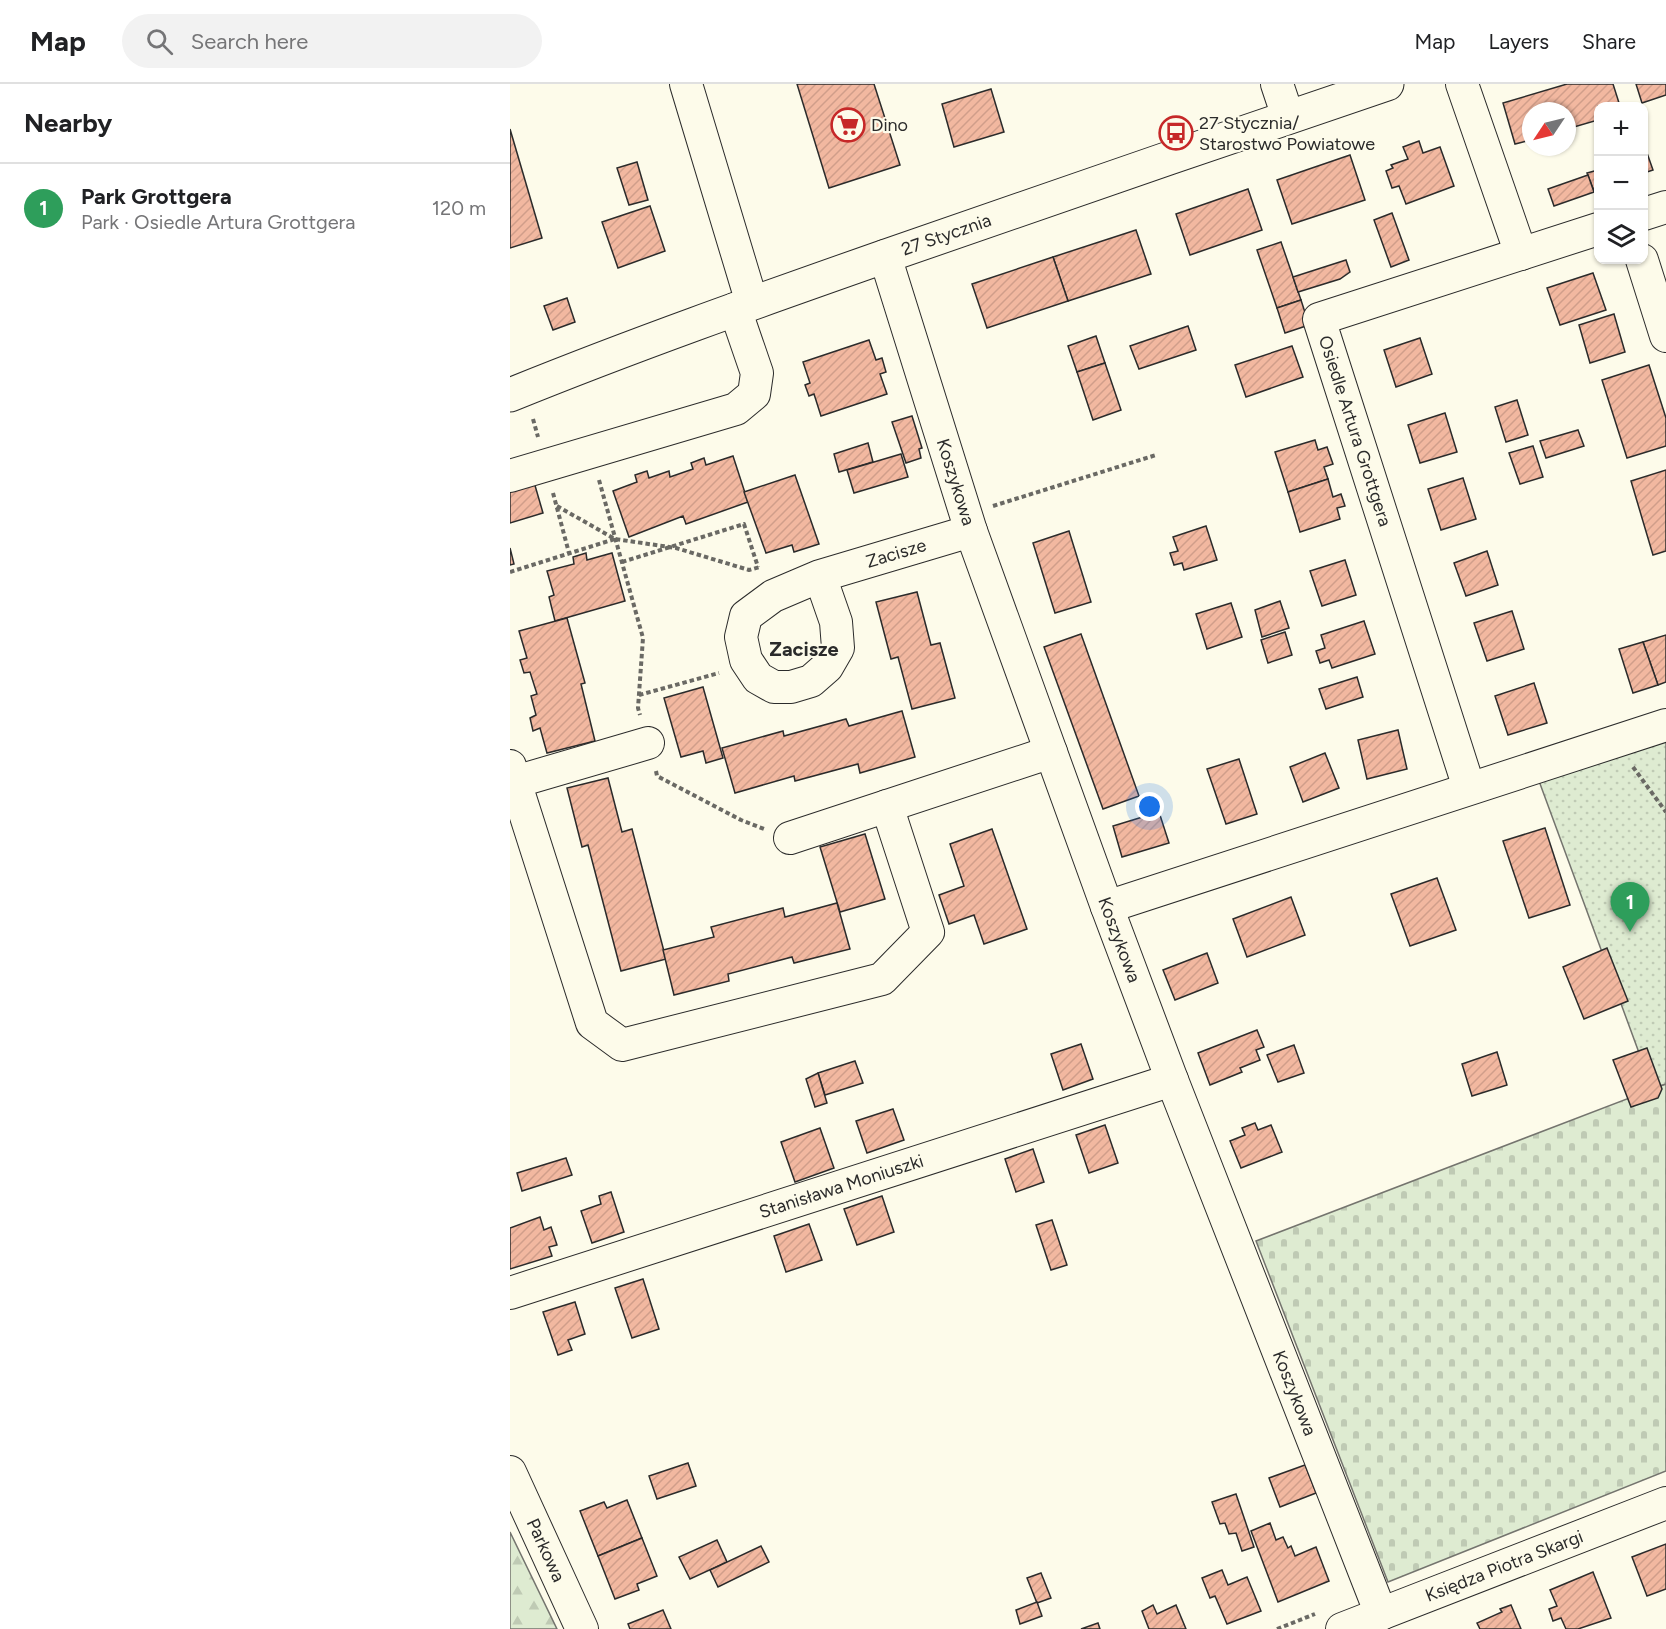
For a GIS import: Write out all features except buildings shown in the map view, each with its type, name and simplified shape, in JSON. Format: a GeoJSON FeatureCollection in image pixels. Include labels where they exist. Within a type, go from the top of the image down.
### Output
{"type":"FeatureCollection","features":[{"type":"Feature","properties":{"kind":"main road","name":"27 Stycznia"},"geometry":{"type":"LineString","coordinates":[[510,395],[744,306],[1387,84]]}},
{"type":"Feature","properties":{"kind":"street"},"geometry":{"type":"LineString","coordinates":[[510,476],[736,409],[754,394],[758,374],[744,306],[686,84]]}},
{"type":"Feature","properties":{"kind":"street"},"geometry":{"type":"LineString","coordinates":[[1277,84],[1288,117]]}},
{"type":"Feature","properties":{"kind":"street"},"geometry":{"type":"LineString","coordinates":[[1462,84],[1521,254]]}},
{"type":"Feature","properties":{"kind":"street"},"geometry":{"type":"LineString","coordinates":[[1648,213],[1666,207]]}},
{"type":"Feature","properties":{"kind":"street","name":"Osiedle Artura Grottgera"},"geometry":{"type":"LineString","coordinates":[[1470,788],[1319,319],[1594,231]]}},
{"type":"Feature","properties":{"kind":"street","name":"Koszykowa"},"geometry":{"type":"LineString","coordinates":[[885,256],[968,523],[1107,907],[1172,1080],[1381,1614]]}},
{"type":"Feature","properties":{"kind":"street"},"geometry":{"type":"LineString","coordinates":[[1643,264],[1666,336]]}},
{"type":"Feature","properties":{"kind":"street","name":"Zacisze"},"geometry":{"type":"LineString","coordinates":[[746,660],[741,637],[746,616],[773,596],[820,576],[968,523]]}},
{"type":"Feature","properties":{"kind":"street"},"geometry":{"type":"LineString","coordinates":[[746,660],[758,678],[774,687],[791,687],[811,681],[827,666],[838,648],[836,622],[820,576]]}},
{"type":"Feature","properties":{"kind":"street"},"geometry":{"type":"LineString","coordinates":[[1107,907],[1666,725]]}},
{"type":"Feature","properties":{"kind":"street"},"geometry":{"type":"LineString","coordinates":[[648,743],[513,774],[592,1023],[622,1045],[882,979],[928,932],[886,806]]}},
{"type":"Feature","properties":{"kind":"street"},"geometry":{"type":"LineString","coordinates":[[790,838],[1051,752]]}},
{"type":"Feature","properties":{"kind":"street","name":"Stanisława Moniuszki"},"geometry":{"type":"LineString","coordinates":[[510,1293],[1172,1080]]}},
{"type":"Feature","properties":{"kind":"street","name":"Parkowa"},"geometry":{"type":"LineString","coordinates":[[510,1472],[582,1629]]}},
{"type":"Feature","properties":{"kind":"street","name":"Księdza Piotra Skargi"},"geometry":{"type":"LineString","coordinates":[[1342,1629],[1666,1503]]}},
{"type":"Feature","properties":{"kind":"path"},"geometry":{"type":"LineString","coordinates":[[591,452],[643,638],[638,708],[657,776],[741,820],[790,838]]}},
{"type":"Feature","properties":{"kind":"path"},"geometry":{"type":"LineString","coordinates":[[968,523],[1156,455]]}},
{"type":"Feature","properties":{"kind":"path"},"geometry":{"type":"LineString","coordinates":[[557,506],[615,539],[671,547],[749,570],[769,564]]}},
{"type":"Feature","properties":{"kind":"path"},"geometry":{"type":"LineString","coordinates":[[622,562],[744,524],[758,567],[773,596]]}},
{"type":"Feature","properties":{"kind":"path"},"geometry":{"type":"LineString","coordinates":[[510,572],[615,539]]}},
{"type":"Feature","properties":{"kind":"path"},"geometry":{"type":"LineString","coordinates":[[639,694],[734,669],[746,660]]}},
{"type":"Feature","properties":{"kind":"path"},"geometry":{"type":"LineString","coordinates":[[1615,741],[1666,812]]}},
{"type":"Feature","properties":{"kind":"green space"},"geometry":{"type":"Polygon","coordinates":[[[1666,741],[1666,1084],[1652,1088],[1539,781],[1666,741]]]}},
{"type":"Feature","properties":{"kind":"green space"},"geometry":{"type":"Polygon","coordinates":[[[1666,1084],[1666,1471],[1388,1582],[1256,1241],[1666,1084]]]}},
{"type":"Feature","properties":{"kind":"green space"},"geometry":{"type":"Polygon","coordinates":[[[510,1532],[557,1629],[510,1629],[510,1532]]]}},
{"type":"Feature","properties":{"kind":"place","name":"Dino"},"geometry":{"type":"Point","coordinates":[848,125]}},
{"type":"Feature","properties":{"kind":"place","name":"27 Stycznia/ Starostwo Powiatowe"},"geometry":{"type":"Point","coordinates":[1176,133]}},
{"type":"Feature","properties":{"kind":"place","name":"Park Grottgera"},"geometry":{"type":"Point","coordinates":[1630,932]}},
{"type":"Feature","properties":{"kind":"district","name":"Zacisze"},"geometry":{"type":"Point","coordinates":[804,649]}}]}
